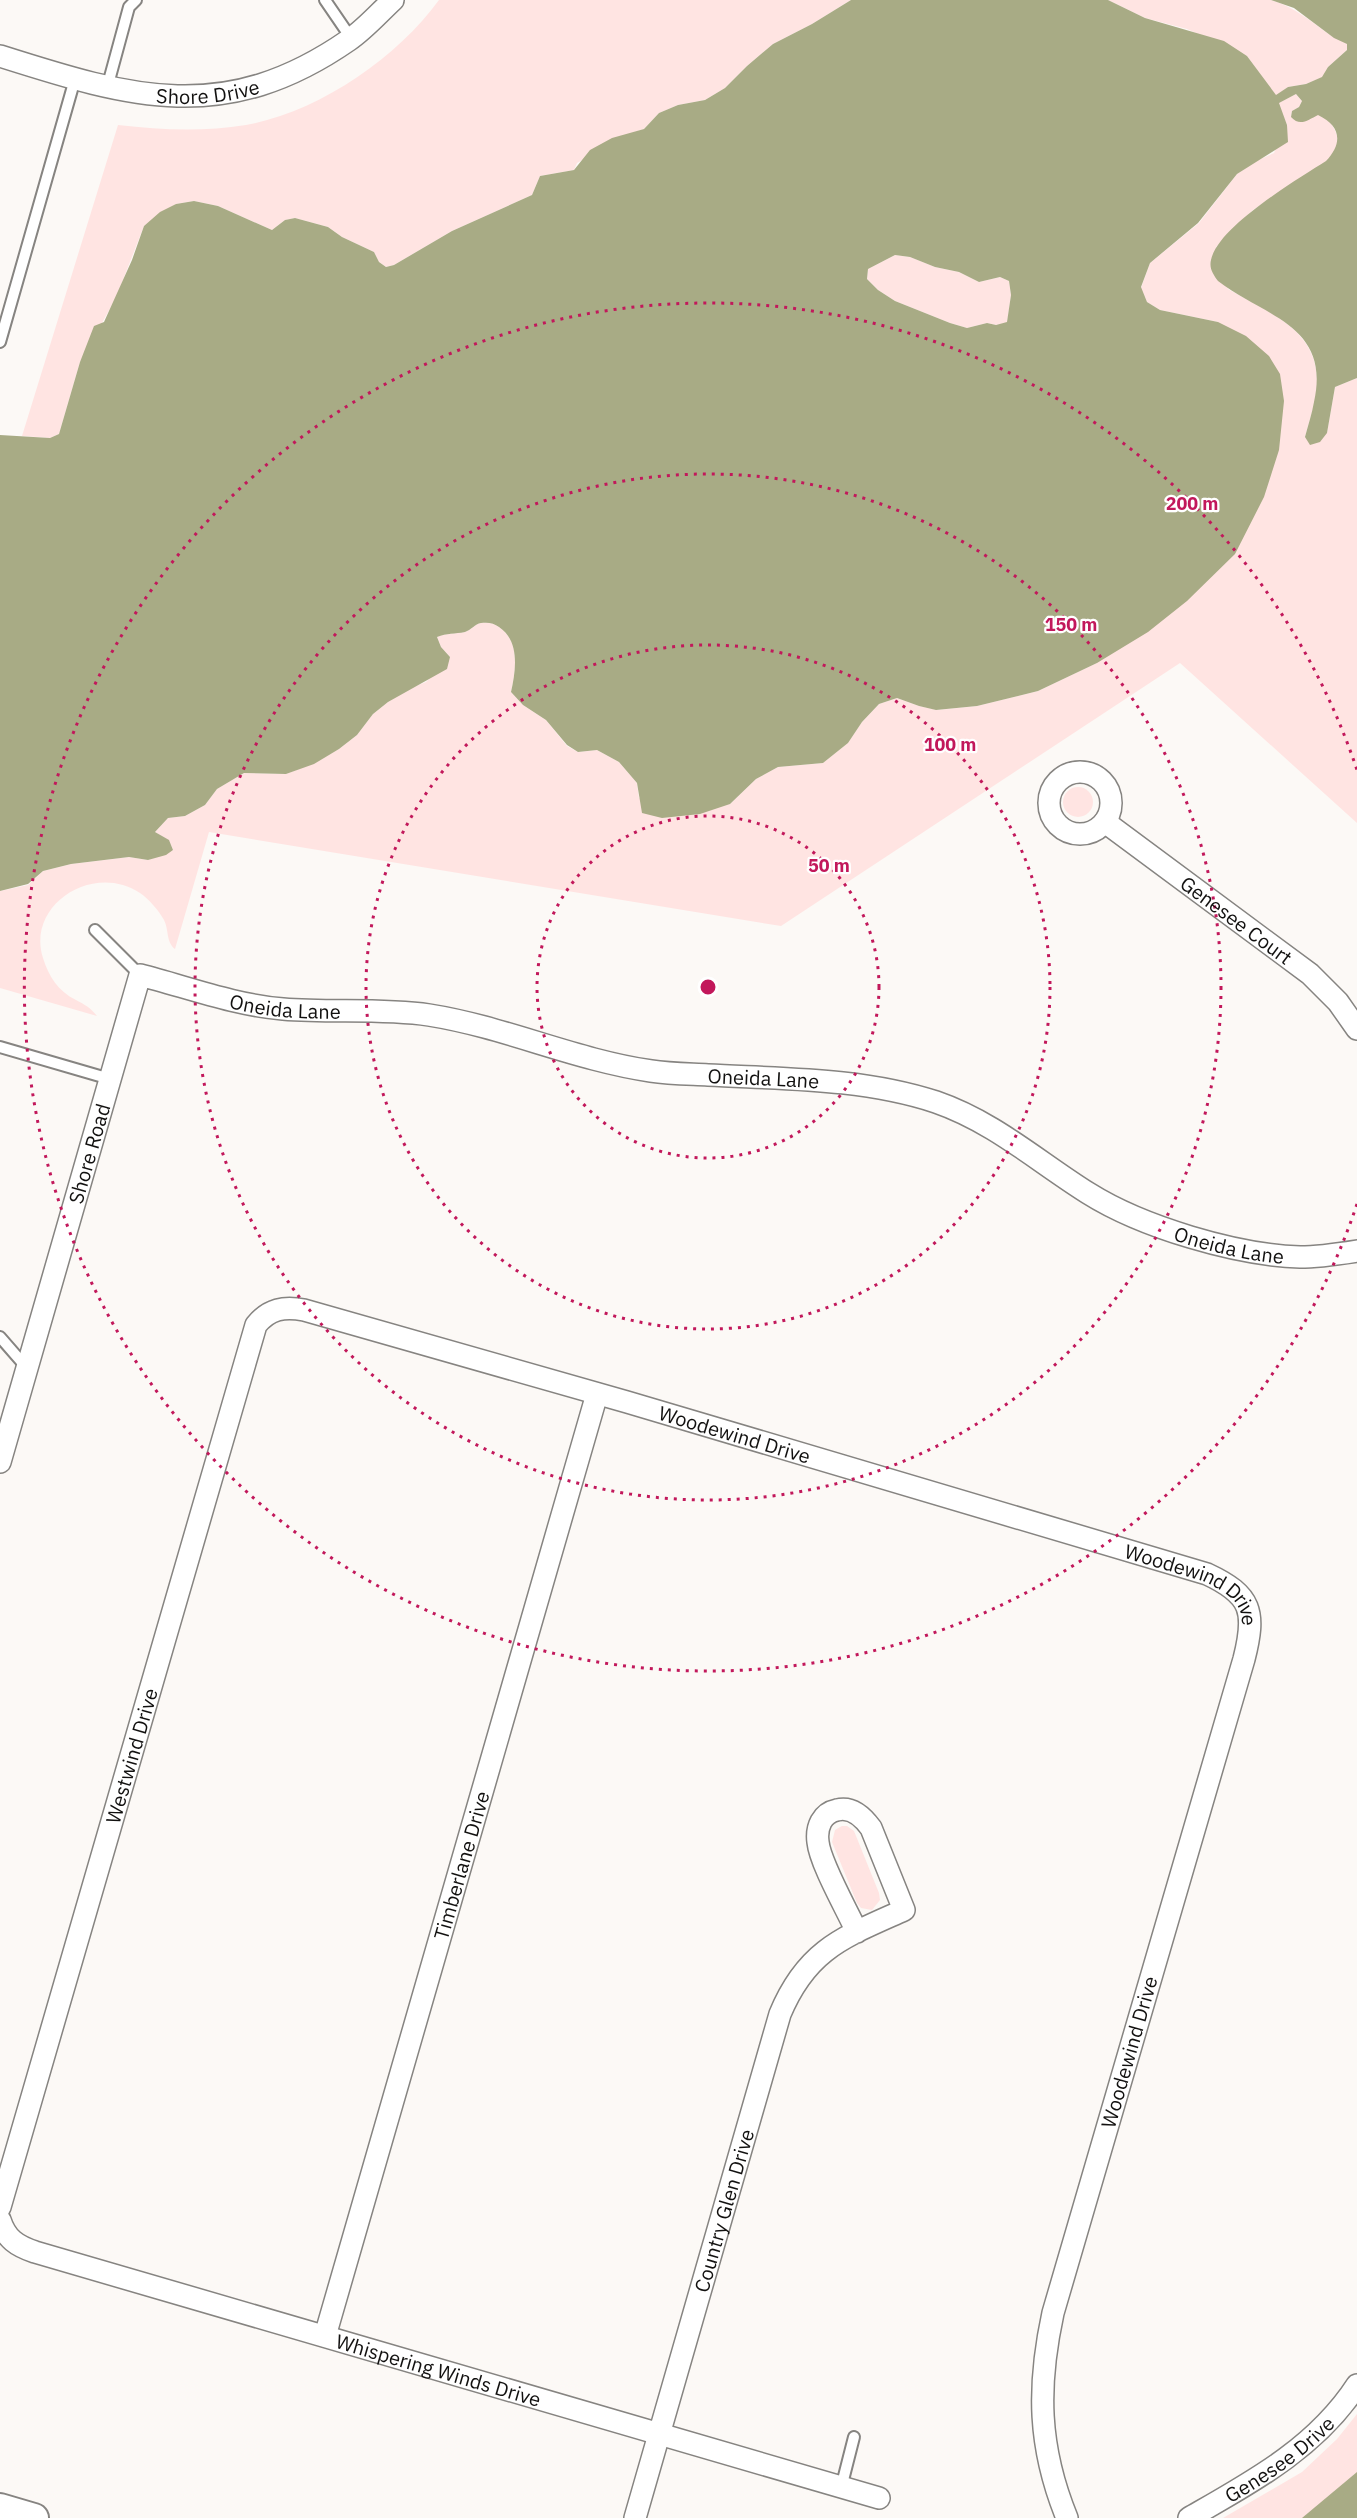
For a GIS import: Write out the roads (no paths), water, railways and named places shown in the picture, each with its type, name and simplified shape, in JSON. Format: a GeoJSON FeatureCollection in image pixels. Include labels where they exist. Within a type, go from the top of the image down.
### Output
{"type":"FeatureCollection","features":[{"type":"Feature","properties":{"kind":"main road"},"geometry":{"type":"LineString","coordinates":[[0,2508],[34,2518]]}},
{"type":"Feature","properties":{"kind":"street","name":"Shore Drive"},"geometry":{"type":"LineString","coordinates":[[0,56],[107,88],[163,96],[193,97],[238,91],[278,79],[315,62],[351,38],[393,0]]}},
{"type":"Feature","properties":{"kind":"street","name":"Genesee Court"},"geometry":{"type":"LineString","coordinates":[[1105,822],[1310,975],[1338,1002],[1357,1029]]}},
{"type":"Feature","properties":{"kind":"street","name":"Shore Road"},"geometry":{"type":"LineString","coordinates":[[0,1462],[140,975]]}},
{"type":"Feature","properties":{"kind":"street","name":"Oneida Lane"},"geometry":{"type":"LineString","coordinates":[[140,975],[259,1006],[401,1013],[452,1020],[591,1060],[655,1072],[842,1082],[893,1090],[936,1102],[980,1121],[1001,1132],[1090,1194],[1144,1221],[1248,1251],[1299,1257],[1357,1251]]}},
{"type":"Feature","properties":{"kind":"street","name":"Woodewind Drive"},"geometry":{"type":"LineString","coordinates":[[273,1311],[289,1307],[304,1310],[597,1394],[1207,1574],[1226,1583],[1240,1594],[1251,1620],[1244,1659],[1053,2313],[1044,2356],[1042,2409],[1046,2445],[1052,2476],[1067,2518]]}},
{"type":"Feature","properties":{"kind":"street","name":"Westwind Drive"},"geometry":{"type":"LineString","coordinates":[[0,2207],[251,1339],[256,1325],[273,1311]]}},
{"type":"Feature","properties":{"kind":"street","name":"Timberlane Drive"},"geometry":{"type":"LineString","coordinates":[[325,2336],[597,1394]]}},
{"type":"Feature","properties":{"kind":"street","name":"Country Glen Drive"},"geometry":{"type":"LineString","coordinates":[[635,2518],[780,2014],[800,1975],[828,1948],[904,1910],[871,1828],[857,1814],[840,1809],[828,1812],[821,1821],[818,1843],[856,1932]]}},
{"type":"Feature","properties":{"kind":"street","name":"Whispering Winds Drive"},"geometry":{"type":"LineString","coordinates":[[1,2225],[13,2242],[23,2248],[879,2498]]}},
{"type":"Feature","properties":{"kind":"street","name":"Genesee Drive"},"geometry":{"type":"LineString","coordinates":[[1189,2518],[1263,2476],[1287,2459],[1338,2410],[1357,2385]]}},
{"type":"Feature","properties":{"kind":"lane"},"geometry":{"type":"LineString","coordinates":[[107,88],[129,7],[136,0]]}},
{"type":"Feature","properties":{"kind":"lane"},"geometry":{"type":"LineString","coordinates":[[325,0],[351,38]]}},
{"type":"Feature","properties":{"kind":"lane"},"geometry":{"type":"LineString","coordinates":[[0,342],[75,80]]}},
{"type":"Feature","properties":{"kind":"lane"},"geometry":{"type":"LineString","coordinates":[[95,930],[140,975]]}},
{"type":"Feature","properties":{"kind":"lane"},"geometry":{"type":"LineString","coordinates":[[0,1047],[110,1079]]}},
{"type":"Feature","properties":{"kind":"lane"},"geometry":{"type":"LineString","coordinates":[[0,1337],[27,1368]]}},
{"type":"Feature","properties":{"kind":"lane"},"geometry":{"type":"LineString","coordinates":[[841,2488],[854,2437]]}}]}
